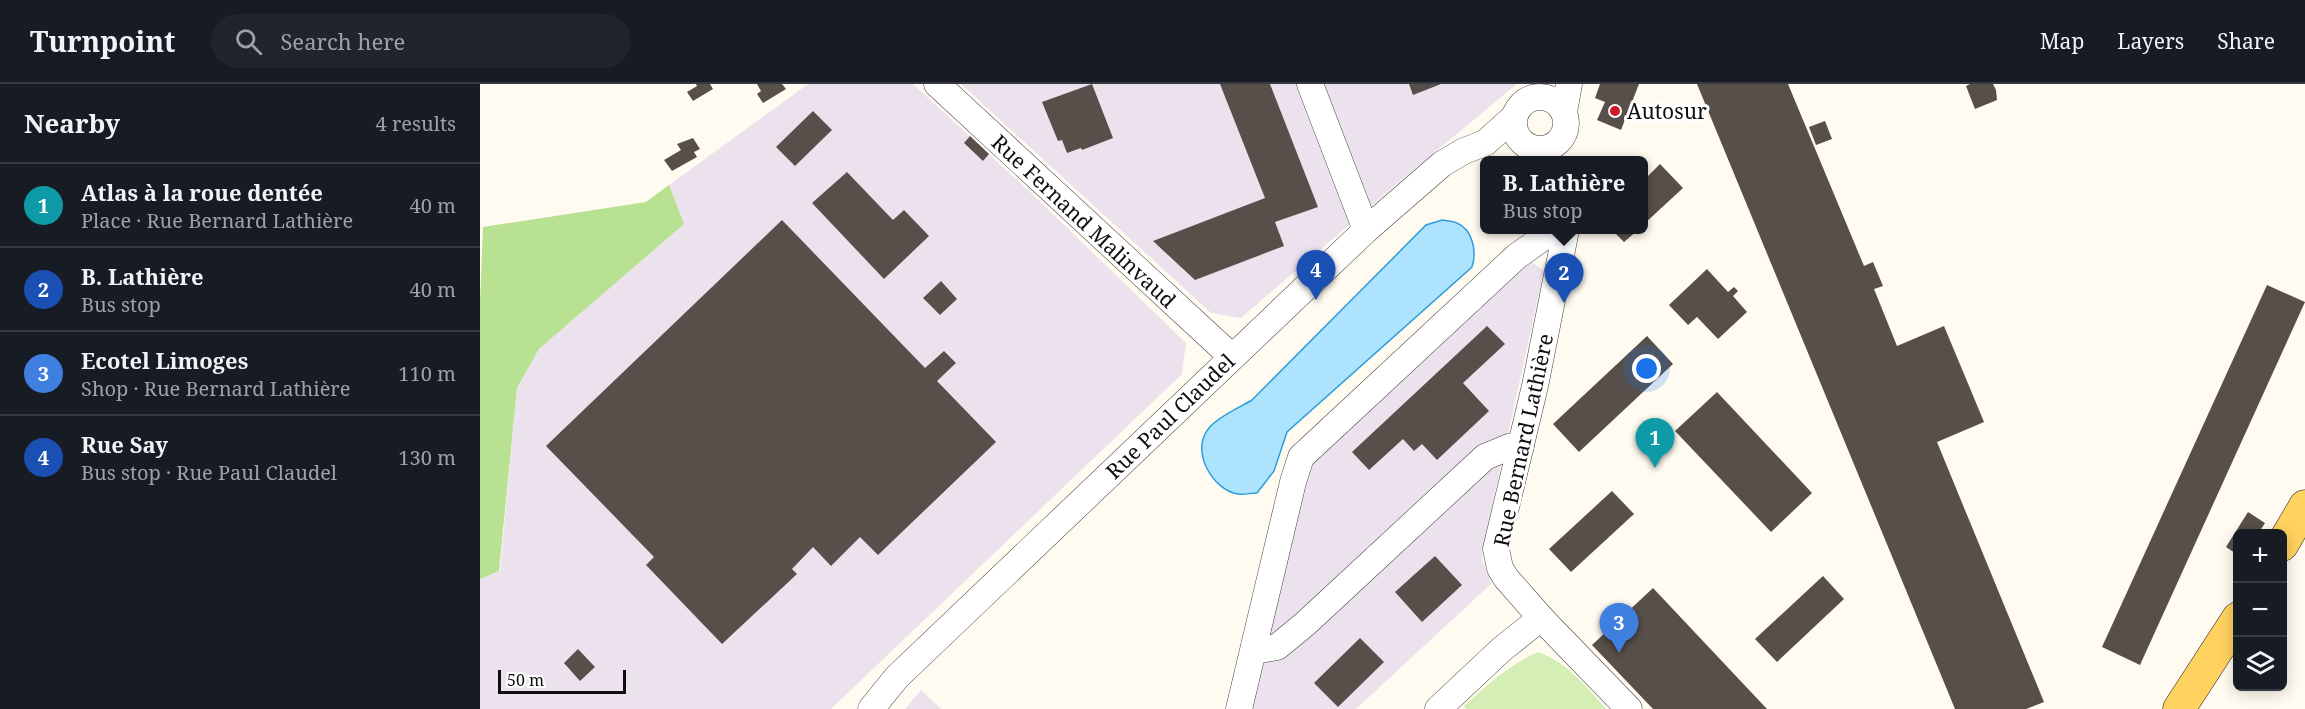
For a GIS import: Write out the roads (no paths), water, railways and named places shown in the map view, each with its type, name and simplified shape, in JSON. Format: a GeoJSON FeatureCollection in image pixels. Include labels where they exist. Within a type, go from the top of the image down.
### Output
{"type":"FeatureCollection","features":[{"type":"Feature","properties":{"kind":"main road"},"geometry":{"type":"LineString","coordinates":[[2287,538],[2305,506]]}},
{"type":"Feature","properties":{"kind":"main road"},"geometry":{"type":"LineString","coordinates":[[2179,709],[2233,626]]}},
{"type":"Feature","properties":{"kind":"street","name":"Rue Fernand Malinvaud"},"geometry":{"type":"LineString","coordinates":[[937,84],[1232,357]]}},
{"type":"Feature","properties":{"kind":"street"},"geometry":{"type":"LineString","coordinates":[[1310,84],[1366,230]]}},
{"type":"Feature","properties":{"kind":"street"},"geometry":{"type":"LineString","coordinates":[[1514,117],[1515,132],[1536,151],[1547,149],[1555,144],[1562,149],[1566,125],[1564,112],[1569,84]]}},
{"type":"Feature","properties":{"kind":"street","name":"Rue Paul Claudel"},"geometry":{"type":"LineString","coordinates":[[871,709],[897,677],[1366,230],[1442,164],[1464,151],[1485,143],[1514,117],[1523,103],[1544,91]]}},
{"type":"Feature","properties":{"kind":"street"},"geometry":{"type":"LineString","coordinates":[[1544,91],[1564,112]]}},
{"type":"Feature","properties":{"kind":"street","name":"Rue Paul Claudel"},"geometry":{"type":"LineString","coordinates":[[1485,143],[1536,151]]}},
{"type":"Feature","properties":{"kind":"street"},"geometry":{"type":"LineString","coordinates":[[1239,709],[1301,457],[1517,256],[1548,234]]}},
{"type":"Feature","properties":{"kind":"street","name":"Rue Bernard Lathière"},"geometry":{"type":"LineString","coordinates":[[1565,234],[1521,446],[1496,549],[1500,568],[1506,578],[1541,618],[1629,709]]}},
{"type":"Feature","properties":{"kind":"street"},"geometry":{"type":"LineString","coordinates":[[1254,651],[1277,647],[1298,630],[1485,457],[1509,447],[1521,446]]}},
{"type":"Feature","properties":{"kind":"street"},"geometry":{"type":"LineString","coordinates":[[1438,709],[1502,650],[1541,618]]}},
{"type":"Feature","properties":{"kind":"water"},"geometry":{"type":"Polygon","coordinates":[[[1442,220],[1457,223],[1467,231],[1474,248],[1472,267],[1287,432],[1274,471],[1257,493],[1238,494],[1220,485],[1212,477],[1203,457],[1204,437],[1209,428],[1224,416],[1252,400],[1426,225],[1442,220]]]}},
{"type":"Feature","properties":{"kind":"place","name":"Autosur"},"geometry":{"type":"Point","coordinates":[1615,111]}},
{"type":"Feature","properties":{"kind":"place","name":"Rue Say"},"geometry":{"type":"Point","coordinates":[1316,300]}},
{"type":"Feature","properties":{"kind":"place","name":"B. Lathière"},"geometry":{"type":"Point","coordinates":[1564,303]}},
{"type":"Feature","properties":{"kind":"place","name":"Atlas à la roue dentée"},"geometry":{"type":"Point","coordinates":[1655,468]}},
{"type":"Feature","properties":{"kind":"place","name":"Ecotel Limoges"},"geometry":{"type":"Point","coordinates":[1619,653]}}]}
